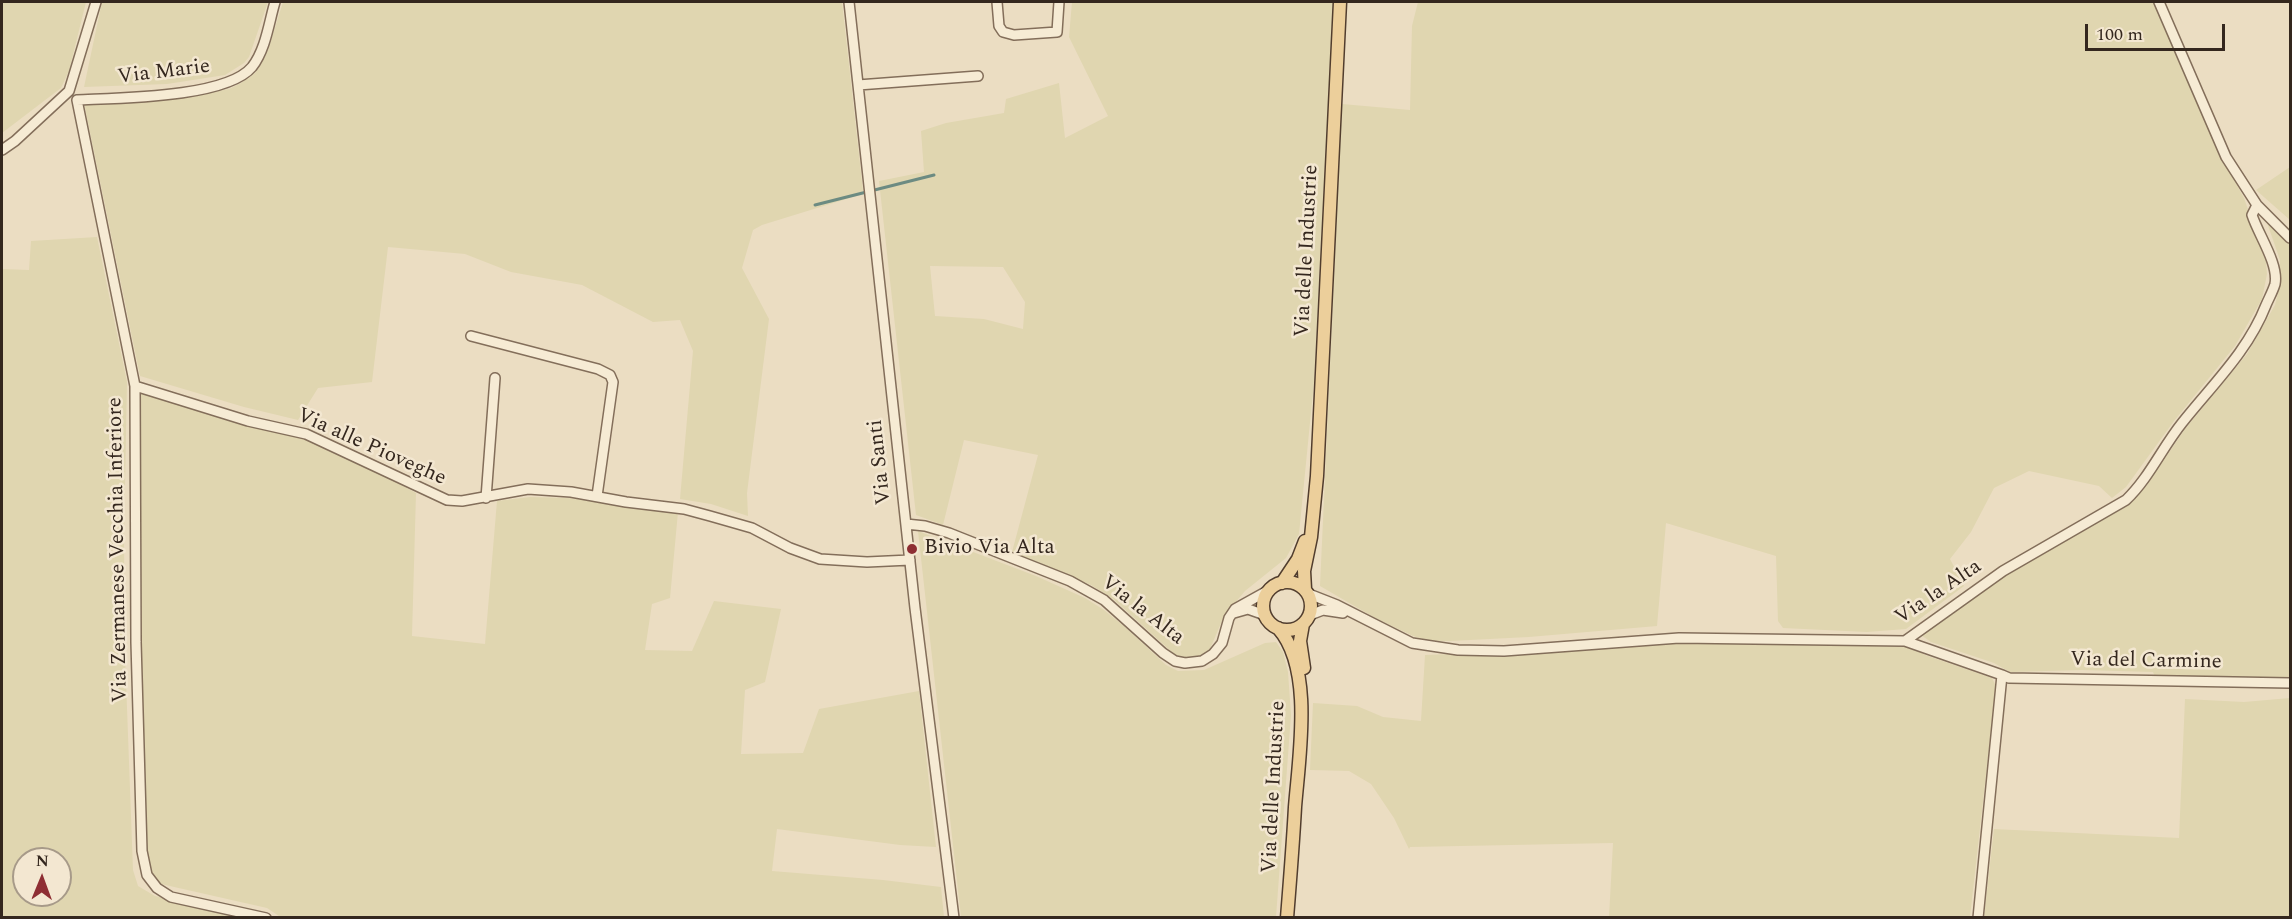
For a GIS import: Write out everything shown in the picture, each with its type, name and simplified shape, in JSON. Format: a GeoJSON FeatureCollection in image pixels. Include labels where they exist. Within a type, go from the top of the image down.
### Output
{"type":"FeatureCollection","features":[{"type":"Feature","properties":{"kind":"main road","name":"Via delle Industrie"},"geometry":{"type":"LineString","coordinates":[[1307,592],[1304,571],[1314,502],[1340,2]]}},
{"type":"Feature","properties":{"kind":"main road","name":"Via delle Industrie"},"geometry":{"type":"LineString","coordinates":[[1276,586],[1293,567],[1304,545],[1314,502]]}},
{"type":"Feature","properties":{"kind":"main road"},"geometry":{"type":"LineString","coordinates":[[1298,584],[1307,592],[1311,608],[1306,620],[1291,630],[1278,628],[1268,620],[1265,615],[1264,601],[1276,586],[1298,584]]}},
{"type":"Feature","properties":{"kind":"main road","name":"Via delle Industrie"},"geometry":{"type":"LineString","coordinates":[[1295,918],[1308,728],[1307,693],[1300,641],[1306,620]]}},
{"type":"Feature","properties":{"kind":"main road","name":"Via delle Industrie"},"geometry":{"type":"LineString","coordinates":[[1278,628],[1290,643],[1296,662],[1300,710],[1287,918]]}},
{"type":"Feature","properties":{"kind":"street"},"geometry":{"type":"LineString","coordinates":[[2,150],[15,141],[69,91],[96,2]]}},
{"type":"Feature","properties":{"kind":"street","name":"Via Marie"},"geometry":{"type":"LineString","coordinates":[[77,100],[156,95],[210,88],[228,82],[251,68],[261,49],[275,2]]}},
{"type":"Feature","properties":{"kind":"street","name":"Via Santi"},"geometry":{"type":"LineString","coordinates":[[849,2],[910,560],[954,918]]}},
{"type":"Feature","properties":{"kind":"street"},"geometry":{"type":"LineString","coordinates":[[997,2],[999,26],[1003,32],[1014,35],[1057,32],[1059,2]]}},
{"type":"Feature","properties":{"kind":"street"},"geometry":{"type":"LineString","coordinates":[[2159,2],[2222,149],[2237,178],[2257,205],[2290,238]]}},
{"type":"Feature","properties":{"kind":"street"},"geometry":{"type":"LineString","coordinates":[[858,85],[978,76]]}},
{"type":"Feature","properties":{"kind":"street"},"geometry":{"type":"LineString","coordinates":[[69,91],[77,100]]}},
{"type":"Feature","properties":{"kind":"street","name":"Via Zermanese Vecchia Inferiore"},"geometry":{"type":"LineString","coordinates":[[77,100],[135,386],[135,632],[142,851],[147,875],[157,888],[171,897],[266,918]]}},
{"type":"Feature","properties":{"kind":"street","name":"Via la Alta"},"geometry":{"type":"LineString","coordinates":[[1373,624],[1412,643],[1458,650],[1504,651],[1680,638],[1905,641],[2003,571],[2126,500],[2142,485],[2158,456],[2182,423],[2239,356],[2257,328],[2275,283],[2274,267],[2252,215],[2257,205]]}},
{"type":"Feature","properties":{"kind":"street"},"geometry":{"type":"LineString","coordinates":[[471,336],[598,369],[610,375],[613,382],[597,496]]}},
{"type":"Feature","properties":{"kind":"street"},"geometry":{"type":"LineString","coordinates":[[486,498],[495,378]]}},
{"type":"Feature","properties":{"kind":"street","name":"Via alle Pioveghe"},"geometry":{"type":"LineString","coordinates":[[135,386],[248,421],[306,434],[439,498],[462,501],[528,489],[571,492],[684,509],[752,528],[790,548],[820,559],[867,562],[910,560]]}},
{"type":"Feature","properties":{"kind":"street","name":"Via la Alta"},"geometry":{"type":"LineString","coordinates":[[906,524],[925,526],[949,533],[1070,581],[1104,600],[1175,661],[1185,663],[1202,661],[1213,654],[1222,643],[1232,614]]}},
{"type":"Feature","properties":{"kind":"street"},"geometry":{"type":"LineString","coordinates":[[1232,614],[1239,605],[1276,586]]}},
{"type":"Feature","properties":{"kind":"street"},"geometry":{"type":"LineString","coordinates":[[1307,592],[1373,624]]}},
{"type":"Feature","properties":{"kind":"street"},"geometry":{"type":"LineString","coordinates":[[1232,614],[1248,609],[1265,615]]}},
{"type":"Feature","properties":{"kind":"street"},"geometry":{"type":"LineString","coordinates":[[1306,620],[1320,611],[1334,610],[1373,624]]}},
{"type":"Feature","properties":{"kind":"street","name":"Via del Carmine"},"geometry":{"type":"LineString","coordinates":[[1905,641],[2002,675],[2020,678],[2290,682]]}},
{"type":"Feature","properties":{"kind":"street"},"geometry":{"type":"LineString","coordinates":[[1978,918],[2002,675]]}},
{"type":"Feature","properties":{"kind":"shaded area"},"geometry":{"type":"Polygon","coordinates":[[[2,2],[86,2],[69,71],[61,88],[2,133],[2,2]]]}},
{"type":"Feature","properties":{"kind":"shaded area"},"geometry":{"type":"Polygon","coordinates":[[[102,2],[268,2],[249,57],[225,75],[167,84],[84,87],[102,2]]]}},
{"type":"Feature","properties":{"kind":"shaded area"},"geometry":{"type":"Polygon","coordinates":[[[283,2],[842,2],[863,191],[856,196],[762,225],[753,230],[742,268],[769,319],[747,493],[748,516],[711,504],[680,499],[693,351],[680,320],[653,322],[582,285],[511,272],[465,254],[388,247],[372,382],[318,388],[298,420],[244,407],[140,376],[84,103],[198,95],[229,89],[241,83],[255,73],[261,64],[268,50],[283,2]]]}},
{"type":"Feature","properties":{"kind":"shaded area"},"geometry":{"type":"Polygon","coordinates":[[[1072,2],[1333,2],[1314,382],[1299,534],[1286,558],[1245,591],[1224,616],[1210,649],[1202,657],[1183,658],[1174,654],[1112,598],[1091,585],[1012,552],[1038,455],[964,440],[943,525],[916,515],[879,181],[924,172],[921,131],[946,123],[1004,113],[1006,99],[1059,83],[1065,138],[1108,116],[1069,37],[1072,2]],[[930,266],[935,316],[984,319],[1023,329],[1025,302],[1003,267],[930,266]]]}},
{"type":"Feature","properties":{"kind":"shaded area"},"geometry":{"type":"Polygon","coordinates":[[[1418,2],[2155,2],[2226,165],[2244,198],[2266,262],[2267,274],[2262,299],[2235,346],[2174,421],[2126,487],[2112,498],[2099,486],[2029,471],[1994,488],[1971,532],[1950,559],[1964,586],[1906,629],[1867,632],[1783,628],[1778,621],[1776,556],[1666,523],[1657,626],[1450,641],[1430,641],[1413,636],[1377,619],[1320,586],[1342,104],[1410,110],[1412,26],[1418,2]]]}},
{"type":"Feature","properties":{"kind":"shaded area"},"geometry":{"type":"Polygon","coordinates":[[[2290,167],[2290,220],[2256,190],[2290,167]]]}},
{"type":"Feature","properties":{"kind":"shaded area"},"geometry":{"type":"Polygon","coordinates":[[[2265,217],[2290,239],[2290,684],[2244,688],[2158,684],[2153,672],[2082,670],[2010,672],[1994,663],[1931,642],[1921,635],[1997,579],[2047,548],[2121,508],[2146,486],[2185,429],[2247,354],[2275,305],[2279,289],[2280,260],[2265,217]]]}},
{"type":"Feature","properties":{"kind":"shaded area"},"geometry":{"type":"Polygon","coordinates":[[[97,237],[127,382],[124,539],[125,654],[133,870],[138,886],[155,896],[246,917],[2,917],[2,269],[29,270],[31,241],[97,237]]]}},
{"type":"Feature","properties":{"kind":"shaded area"},"geometry":{"type":"Polygon","coordinates":[[[141,391],[294,433],[366,466],[416,493],[412,636],[485,644],[497,501],[530,497],[569,498],[678,512],[670,598],[652,604],[645,650],[692,651],[714,601],[781,609],[765,682],[745,690],[741,754],[803,753],[819,709],[919,691],[936,847],[900,845],[777,829],[772,871],[941,887],[944,917],[282,918],[267,908],[161,884],[153,879],[146,867],[139,653],[138,539],[141,391]]]}},
{"type":"Feature","properties":{"kind":"shaded area"},"geometry":{"type":"Polygon","coordinates":[[[918,531],[1036,576],[1085,598],[1125,627],[1166,665],[1178,671],[1204,670],[1265,643],[1276,642],[1283,652],[1288,672],[1291,715],[1276,917],[961,917],[918,531]]]}},
{"type":"Feature","properties":{"kind":"shaded area"},"geometry":{"type":"Polygon","coordinates":[[[1668,639],[1867,646],[1907,643],[1925,655],[1992,678],[1995,684],[1995,694],[1970,917],[1609,917],[1613,843],[1410,847],[1409,849],[1394,818],[1371,784],[1349,771],[1310,770],[1313,703],[1357,706],[1383,717],[1421,721],[1425,655],[1530,651],[1668,639]]]}},
{"type":"Feature","properties":{"kind":"shaded area"},"geometry":{"type":"Polygon","coordinates":[[[2290,698],[2290,917],[1984,917],[1994,829],[2179,838],[2185,699],[2244,702],[2290,698]]]}},
{"type":"Feature","properties":{"kind":"waterway"},"geometry":{"type":"LineString","coordinates":[[815,205],[934,175]]}},
{"type":"Feature","properties":{"kind":"place","name":"Bivio Via Alta"},"geometry":{"type":"Point","coordinates":[912,549]}}]}
